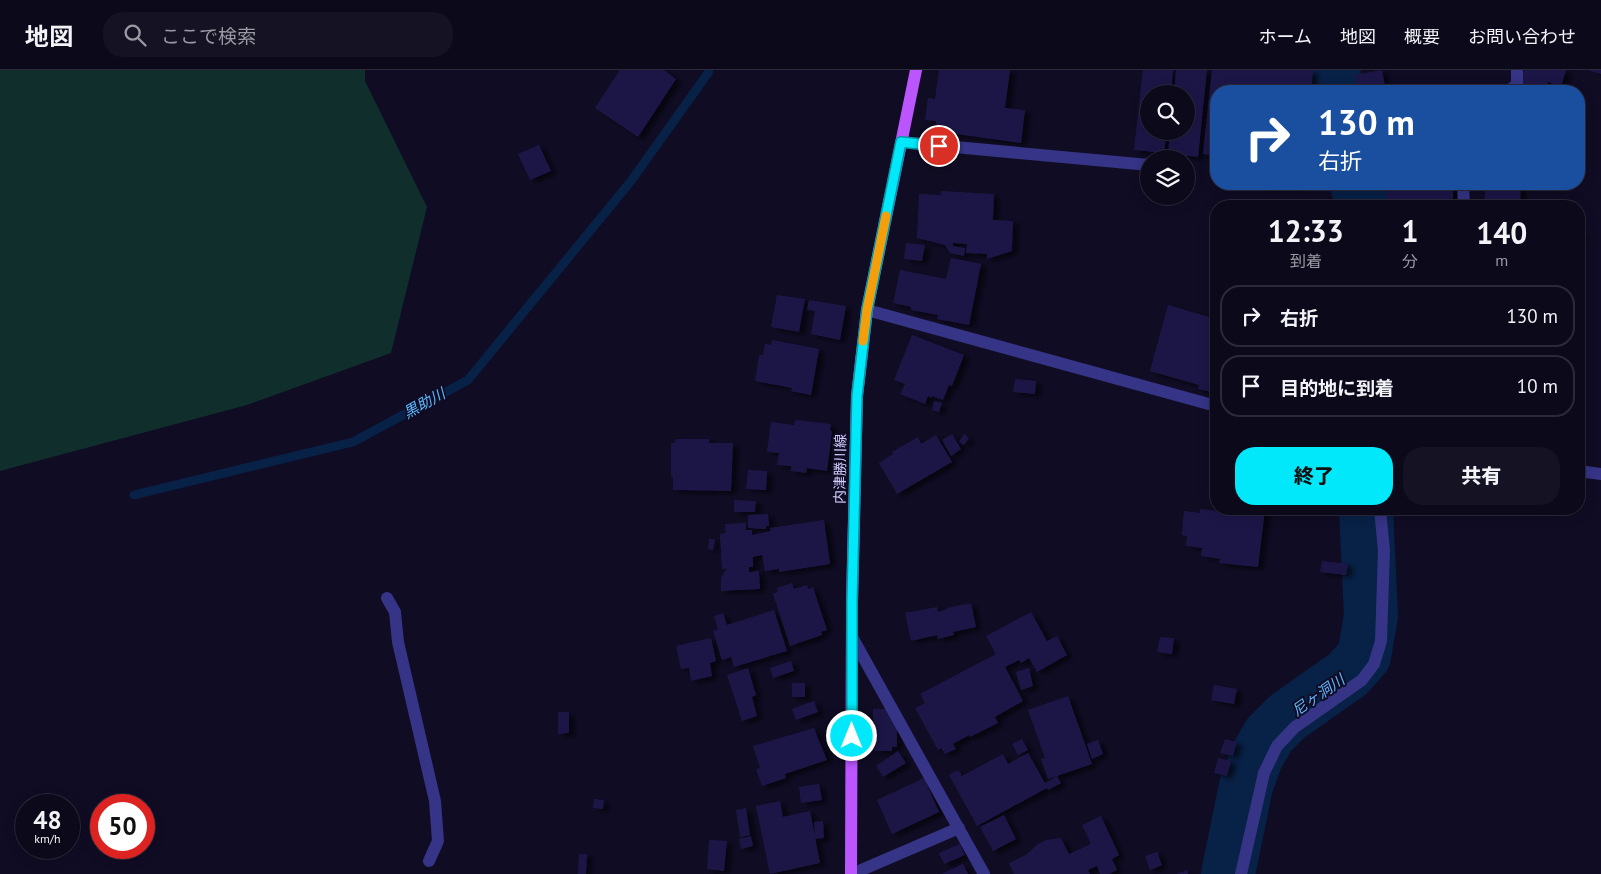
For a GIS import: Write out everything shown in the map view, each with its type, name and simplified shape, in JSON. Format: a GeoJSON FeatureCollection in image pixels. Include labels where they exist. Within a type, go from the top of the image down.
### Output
{"type":"FeatureCollection","features":[{"type":"Feature","properties":{"kind":"main road","name":"内津勝川線"},"geometry":{"type":"LineString","coordinates":[[852,874],[852,602],[857,396],[867,310],[916,70]]}},
{"type":"Feature","properties":{"kind":"street"},"geometry":{"type":"LineString","coordinates":[[1516,85],[1517,70]]}},
{"type":"Feature","properties":{"kind":"street"},"geometry":{"type":"LineString","coordinates":[[901,142],[1140,163]]}},
{"type":"Feature","properties":{"kind":"street"},"geometry":{"type":"LineString","coordinates":[[867,310],[1210,404]]}},
{"type":"Feature","properties":{"kind":"street"},"geometry":{"type":"LineString","coordinates":[[1585,472],[1601,474]]}},
{"type":"Feature","properties":{"kind":"street"},"geometry":{"type":"LineString","coordinates":[[1241,874],[1264,774],[1277,746],[1294,727],[1362,680],[1374,664],[1382,641],[1384,551],[1381,515]]}},
{"type":"Feature","properties":{"kind":"street"},"geometry":{"type":"LineString","coordinates":[[388,598],[395,612],[398,642],[435,801],[438,841],[429,861]]}},
{"type":"Feature","properties":{"kind":"street"},"geometry":{"type":"LineString","coordinates":[[852,637],[984,874]]}},
{"type":"Feature","properties":{"kind":"street"},"geometry":{"type":"LineString","coordinates":[[852,874],[959,828]]}},
{"type":"Feature","properties":{"kind":"green space"},"geometry":{"type":"Polygon","coordinates":[[[0,70],[365,70],[365,81],[427,207],[391,353],[247,405],[0,471],[0,70]]]}},
{"type":"Feature","properties":{"kind":"building"},"geometry":{"type":"Polygon","coordinates":[[[620,70],[664,70],[676,79],[638,137],[595,108],[620,70]]]}},
{"type":"Feature","properties":{"kind":"building"},"geometry":{"type":"Polygon","coordinates":[[[939,70],[1010,70],[1005,108],[1025,110],[1021,143],[935,131],[936,121],[925,120],[928,98],[935,99],[939,70]]]}},
{"type":"Feature","properties":{"kind":"building"},"geometry":{"type":"Polygon","coordinates":[[[1143,70],[1173,70],[1172,85],[1141,85],[1143,70]]]}},
{"type":"Feature","properties":{"kind":"building"},"geometry":{"type":"Polygon","coordinates":[[[1176,70],[1207,70],[1198,157],[1195,157],[1195,150],[1168,150],[1169,140],[1195,140],[1195,85],[1175,85],[1176,70]]]}},
{"type":"Feature","properties":{"kind":"building"},"geometry":{"type":"Polygon","coordinates":[[[1212,70],[1313,70],[1312,85],[1210,85],[1212,70]]]}},
{"type":"Feature","properties":{"kind":"building"},"geometry":{"type":"Polygon","coordinates":[[[1382,70],[1385,85],[1357,85],[1355,75],[1382,70]]]}},
{"type":"Feature","properties":{"kind":"building"},"geometry":{"type":"Polygon","coordinates":[[[1524,70],[1566,70],[1562,85],[1548,82],[1547,85],[1520,85],[1524,70]]]}},
{"type":"Feature","properties":{"kind":"building"},"geometry":{"type":"Polygon","coordinates":[[[1588,70],[1601,70],[1601,74],[1588,70]]]}},
{"type":"Feature","properties":{"kind":"building"},"geometry":{"type":"Polygon","coordinates":[[[1210,89],[1210,155],[1203,154],[1210,89]]]}},
{"type":"Feature","properties":{"kind":"building"},"geometry":{"type":"Polygon","coordinates":[[[1140,97],[1140,140],[1166,140],[1164,150],[1134,150],[1140,97]]]}},
{"type":"Feature","properties":{"kind":"building"},"geometry":{"type":"Polygon","coordinates":[[[539,145],[551,171],[530,180],[518,154],[539,145]]]}},
{"type":"Feature","properties":{"kind":"building"},"geometry":{"type":"Polygon","coordinates":[[[1387,190],[1453,190],[1453,200],[1386,200],[1387,190]]]}},
{"type":"Feature","properties":{"kind":"building"},"geometry":{"type":"Polygon","coordinates":[[[1485,190],[1521,190],[1520,200],[1485,200],[1485,190]]]}},
{"type":"Feature","properties":{"kind":"building"},"geometry":{"type":"Polygon","coordinates":[[[941,191],[994,194],[993,220],[1013,221],[1012,251],[987,259],[987,254],[966,253],[967,244],[953,243],[953,246],[965,248],[964,256],[950,253],[945,245],[917,238],[919,194],[941,195],[941,191]]]}},
{"type":"Feature","properties":{"kind":"building"},"geometry":{"type":"Polygon","coordinates":[[[906,243],[925,245],[922,261],[904,259],[906,243]]]}},
{"type":"Feature","properties":{"kind":"building"},"geometry":{"type":"Polygon","coordinates":[[[951,258],[981,264],[969,325],[937,319],[938,315],[911,310],[911,307],[893,303],[900,270],[946,279],[951,258]]]}},
{"type":"Feature","properties":{"kind":"building"},"geometry":{"type":"Polygon","coordinates":[[[777,295],[805,299],[799,332],[771,327],[777,295]]]}},
{"type":"Feature","properties":{"kind":"building"},"geometry":{"type":"Polygon","coordinates":[[[809,300],[846,306],[840,340],[811,334],[815,311],[807,310],[809,300]]]}},
{"type":"Feature","properties":{"kind":"building"},"geometry":{"type":"Polygon","coordinates":[[[1168,305],[1210,317],[1210,392],[1198,389],[1199,385],[1150,371],[1168,305]]]}},
{"type":"Feature","properties":{"kind":"building"},"geometry":{"type":"Polygon","coordinates":[[[912,335],[964,355],[952,386],[949,385],[943,400],[928,396],[925,404],[900,394],[905,384],[894,380],[912,335]]]}},
{"type":"Feature","properties":{"kind":"building"},"geometry":{"type":"Polygon","coordinates":[[[772,340],[819,349],[811,395],[791,391],[792,388],[755,381],[759,355],[763,355],[765,344],[771,345],[772,340]]]}},
{"type":"Feature","properties":{"kind":"building"},"geometry":{"type":"Polygon","coordinates":[[[1015,379],[1036,381],[1035,394],[1013,392],[1015,379]]]}},
{"type":"Feature","properties":{"kind":"building"},"geometry":{"type":"Polygon","coordinates":[[[934,401],[942,403],[939,412],[932,410],[934,401]]]}},
{"type":"Feature","properties":{"kind":"building"},"geometry":{"type":"Polygon","coordinates":[[[795,420],[831,424],[830,430],[832,431],[827,471],[807,468],[806,473],[791,471],[791,466],[777,465],[779,453],[767,452],[771,422],[794,425],[795,420]]]}},
{"type":"Feature","properties":{"kind":"building"},"geometry":{"type":"Polygon","coordinates":[[[952,434],[961,449],[951,456],[942,440],[952,434]]]}},
{"type":"Feature","properties":{"kind":"building"},"geometry":{"type":"Polygon","coordinates":[[[964,434],[969,438],[964,445],[959,442],[964,434]]]}},
{"type":"Feature","properties":{"kind":"building"},"geometry":{"type":"Polygon","coordinates":[[[936,435],[952,462],[897,494],[879,463],[893,454],[892,452],[918,437],[921,444],[936,435]]]}},
{"type":"Feature","properties":{"kind":"building"},"geometry":{"type":"Polygon","coordinates":[[[676,439],[709,439],[709,443],[733,443],[731,491],[673,490],[671,443],[675,443],[676,439]]]}},
{"type":"Feature","properties":{"kind":"building"},"geometry":{"type":"Polygon","coordinates":[[[748,470],[767,471],[766,490],[746,489],[748,470]]]}},
{"type":"Feature","properties":{"kind":"building"},"geometry":{"type":"Polygon","coordinates":[[[734,500],[756,501],[755,512],[734,512],[734,500]]]}},
{"type":"Feature","properties":{"kind":"building"},"geometry":{"type":"Polygon","coordinates":[[[1200,509],[1210,510],[1210,515],[1264,515],[1258,567],[1219,563],[1220,559],[1201,556],[1202,548],[1186,546],[1187,536],[1182,535],[1184,511],[1200,513],[1200,509]]]}},
{"type":"Feature","properties":{"kind":"building"},"geometry":{"type":"Polygon","coordinates":[[[768,514],[769,526],[766,526],[766,529],[748,528],[748,515],[768,514]]]}},
{"type":"Feature","properties":{"kind":"building"},"geometry":{"type":"Polygon","coordinates":[[[824,520],[830,564],[779,572],[779,569],[765,571],[762,555],[753,557],[753,567],[749,567],[749,572],[759,571],[760,589],[721,591],[721,578],[727,568],[722,569],[720,534],[726,533],[725,524],[746,523],[746,530],[752,530],[752,535],[771,531],[770,528],[824,520]]]}},
{"type":"Feature","properties":{"kind":"building"},"geometry":{"type":"Polygon","coordinates":[[[709,539],[715,539],[713,550],[708,549],[709,539]]]}},
{"type":"Feature","properties":{"kind":"building"},"geometry":{"type":"Polygon","coordinates":[[[1322,561],[1348,564],[1346,575],[1320,572],[1322,561]]]}},
{"type":"Feature","properties":{"kind":"building"},"geometry":{"type":"Polygon","coordinates":[[[792,583],[794,589],[807,585],[808,589],[813,587],[827,630],[821,632],[822,635],[790,646],[773,594],[778,592],[777,588],[792,583]]]}},
{"type":"Feature","properties":{"kind":"building"},"geometry":{"type":"Polygon","coordinates":[[[971,603],[976,627],[953,632],[954,635],[938,639],[937,635],[911,641],[905,613],[937,607],[938,612],[971,603]]]}},
{"type":"Feature","properties":{"kind":"building"},"geometry":{"type":"Polygon","coordinates":[[[774,610],[787,651],[734,667],[731,657],[722,660],[713,631],[718,629],[714,616],[723,613],[727,625],[774,610]]]}},
{"type":"Feature","properties":{"kind":"building"},"geometry":{"type":"Polygon","coordinates":[[[1031,612],[1047,641],[1057,636],[1067,655],[1037,672],[1029,658],[1021,663],[1019,660],[1005,667],[1023,701],[995,717],[998,723],[953,744],[956,749],[945,754],[941,748],[938,750],[915,708],[925,703],[920,694],[996,654],[986,636],[1031,612]]]}},
{"type":"Feature","properties":{"kind":"building"},"geometry":{"type":"Polygon","coordinates":[[[1160,637],[1174,638],[1172,654],[1157,652],[1160,637]]]}},
{"type":"Feature","properties":{"kind":"building"},"geometry":{"type":"Polygon","coordinates":[[[711,638],[716,661],[710,663],[712,676],[691,681],[689,668],[681,669],[676,646],[711,638]]]}},
{"type":"Feature","properties":{"kind":"building"},"geometry":{"type":"Polygon","coordinates":[[[791,661],[794,671],[773,678],[770,668],[791,661]]]}},
{"type":"Feature","properties":{"kind":"building"},"geometry":{"type":"Polygon","coordinates":[[[748,668],[756,695],[752,697],[757,716],[742,721],[727,675],[748,668]]]}},
{"type":"Feature","properties":{"kind":"building"},"geometry":{"type":"Polygon","coordinates":[[[1029,668],[1033,686],[1021,690],[1016,672],[1029,668]]]}},
{"type":"Feature","properties":{"kind":"building"},"geometry":{"type":"Polygon","coordinates":[[[792,683],[805,683],[805,697],[792,697],[792,683]]]}},
{"type":"Feature","properties":{"kind":"building"},"geometry":{"type":"Polygon","coordinates":[[[1214,685],[1237,689],[1234,704],[1211,700],[1214,685]]]}},
{"type":"Feature","properties":{"kind":"building"},"geometry":{"type":"Polygon","coordinates":[[[1068,696],[1092,764],[1048,779],[1041,759],[1045,758],[1028,710],[1068,696]]]}},
{"type":"Feature","properties":{"kind":"building"},"geometry":{"type":"Polygon","coordinates":[[[814,701],[818,712],[796,720],[792,709],[814,701]]]}},
{"type":"Feature","properties":{"kind":"building"},"geometry":{"type":"Polygon","coordinates":[[[873,709],[886,709],[897,728],[897,747],[892,747],[892,751],[874,751],[873,709]]]}},
{"type":"Feature","properties":{"kind":"building"},"geometry":{"type":"Polygon","coordinates":[[[558,712],[569,712],[569,733],[558,734],[558,712]]]}},
{"type":"Feature","properties":{"kind":"building"},"geometry":{"type":"Polygon","coordinates":[[[814,728],[827,760],[785,774],[786,778],[762,786],[756,769],[760,768],[753,746],[814,728]]]}},
{"type":"Feature","properties":{"kind":"building"},"geometry":{"type":"Polygon","coordinates":[[[1022,739],[1028,750],[1018,755],[1012,744],[1022,739]]]}},
{"type":"Feature","properties":{"kind":"building"},"geometry":{"type":"Polygon","coordinates":[[[1225,739],[1237,742],[1233,756],[1220,753],[1225,739]]]}},
{"type":"Feature","properties":{"kind":"building"},"geometry":{"type":"Polygon","coordinates":[[[1098,740],[1103,754],[1092,759],[1087,744],[1098,740]]]}},
{"type":"Feature","properties":{"kind":"building"},"geometry":{"type":"Polygon","coordinates":[[[898,751],[906,763],[883,777],[876,766],[898,751]]]}},
{"type":"Feature","properties":{"kind":"building"},"geometry":{"type":"Polygon","coordinates":[[[1028,753],[1045,783],[1057,776],[1061,783],[1048,790],[1047,788],[977,826],[949,775],[958,770],[962,776],[1003,754],[1008,764],[1028,753]]]}},
{"type":"Feature","properties":{"kind":"building"},"geometry":{"type":"Polygon","coordinates":[[[1218,758],[1231,761],[1227,776],[1214,773],[1218,758]]]}},
{"type":"Feature","properties":{"kind":"building"},"geometry":{"type":"Polygon","coordinates":[[[924,778],[939,812],[892,834],[877,800],[924,778]]]}},
{"type":"Feature","properties":{"kind":"building"},"geometry":{"type":"Polygon","coordinates":[[[819,784],[822,800],[801,803],[799,787],[819,784]]]}},
{"type":"Feature","properties":{"kind":"building"},"geometry":{"type":"Polygon","coordinates":[[[594,799],[604,800],[603,809],[593,808],[594,799]]]}},
{"type":"Feature","properties":{"kind":"building"},"geometry":{"type":"Polygon","coordinates":[[[780,801],[783,817],[810,811],[820,863],[770,874],[756,806],[780,801]]]}},
{"type":"Feature","properties":{"kind":"building"},"geometry":{"type":"Polygon","coordinates":[[[746,808],[750,835],[740,837],[736,810],[746,808]]]}},
{"type":"Feature","properties":{"kind":"building"},"geometry":{"type":"Polygon","coordinates":[[[1004,815],[1016,839],[993,851],[980,827],[1004,815]]]}},
{"type":"Feature","properties":{"kind":"building"},"geometry":{"type":"Polygon","coordinates":[[[1101,816],[1119,855],[1112,859],[1117,870],[1109,874],[1100,874],[1097,866],[1088,870],[1090,874],[1014,874],[1009,863],[1026,855],[1038,844],[1046,840],[1061,838],[1069,854],[1091,844],[1082,825],[1101,816]]]}},
{"type":"Feature","properties":{"kind":"building"},"geometry":{"type":"Polygon","coordinates":[[[823,821],[824,838],[815,839],[814,822],[823,821]]]}},
{"type":"Feature","properties":{"kind":"building"},"geometry":{"type":"Polygon","coordinates":[[[751,836],[753,846],[741,849],[739,839],[751,836]]]}},
{"type":"Feature","properties":{"kind":"building"},"geometry":{"type":"Polygon","coordinates":[[[709,840],[727,841],[724,871],[707,869],[709,840]]]}},
{"type":"Feature","properties":{"kind":"building"},"geometry":{"type":"Polygon","coordinates":[[[960,844],[965,855],[944,864],[939,853],[960,844]]]}},
{"type":"Feature","properties":{"kind":"building"},"geometry":{"type":"Polygon","coordinates":[[[1157,852],[1162,865],[1150,870],[1145,856],[1157,852]]]}},
{"type":"Feature","properties":{"kind":"building"},"geometry":{"type":"Polygon","coordinates":[[[579,854],[587,854],[586,874],[578,874],[579,854]]]}},
{"type":"Feature","properties":{"kind":"building"},"geometry":{"type":"Polygon","coordinates":[[[963,864],[968,874],[941,874],[963,864]]]}},
{"type":"Feature","properties":{"kind":"building"},"geometry":{"type":"Polygon","coordinates":[[[1187,870],[1188,874],[1176,874],[1187,870]]]}},
{"type":"Feature","properties":{"kind":"waterway","name":"黒助川"},"geometry":{"type":"LineString","coordinates":[[134,495],[353,442],[468,380],[631,181],[709,70]]}},
{"type":"Feature","properties":{"kind":"waterway","name":"尼ヶ洞川"},"geometry":{"type":"LineString","coordinates":[[1333,70],[1336,85]]}},
{"type":"Feature","properties":{"kind":"waterway","name":"尼ヶ洞川"},"geometry":{"type":"LineString","coordinates":[[1358,190],[1360,200]]}},
{"type":"Feature","properties":{"kind":"waterway","name":"尼ヶ洞川"},"geometry":{"type":"LineString","coordinates":[[1228,874],[1246,786],[1256,758],[1269,735],[1287,717],[1348,674],[1364,656],[1371,616],[1366,515]]}},
{"type":"Feature","properties":{"kind":"slow traffic"},"geometry":{"type":"LineString","coordinates":[[863,341],[867,310],[886,216]]}},
{"type":"Feature","properties":{"kind":"route"},"geometry":{"type":"LineString","coordinates":[[852,736],[852,602],[857,396],[867,310],[901,142],[939,146]]}}]}
